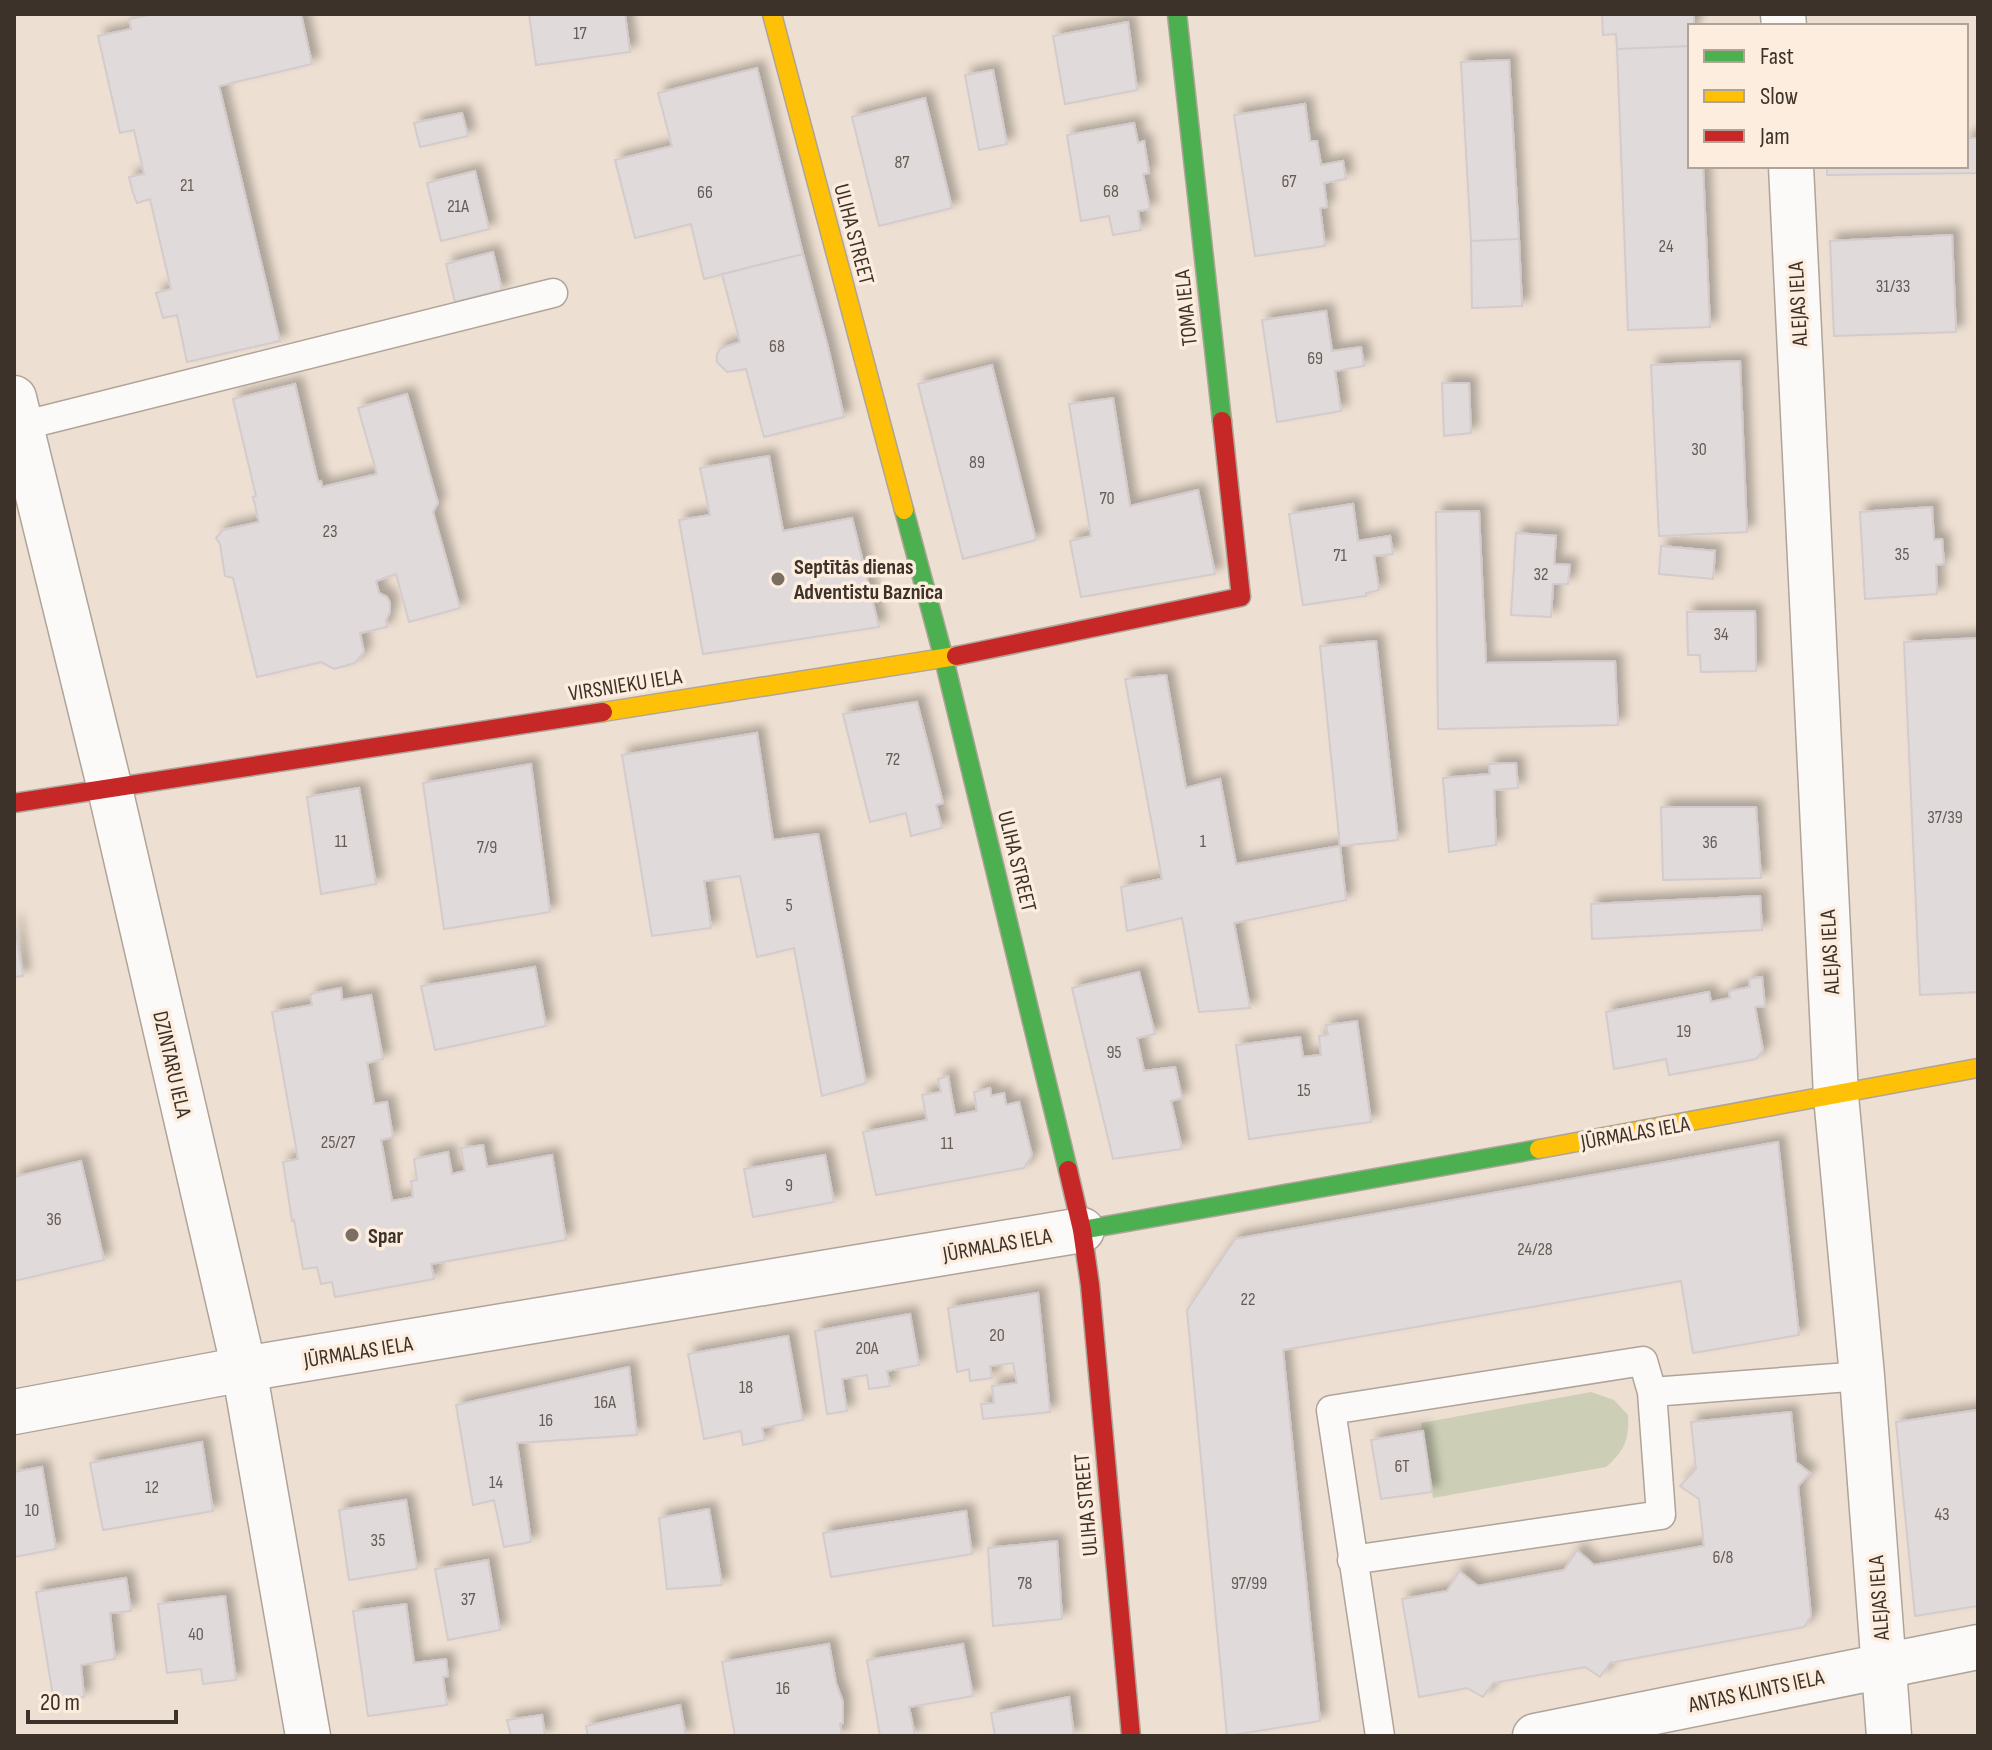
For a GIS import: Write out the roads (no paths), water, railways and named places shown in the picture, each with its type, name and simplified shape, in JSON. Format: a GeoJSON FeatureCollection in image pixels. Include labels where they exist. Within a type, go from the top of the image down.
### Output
{"type":"FeatureCollection","features":[{"type":"Feature","properties":{"kind":"street","name":"ULIHA STREET"},"geometry":{"type":"LineString","coordinates":[[772,14],[944,659],[1082,1230],[1090,1285],[1131,1736]]}},
{"type":"Feature","properties":{"kind":"street","name":"TOMA IELA"},"geometry":{"type":"LineString","coordinates":[[1177,14],[1241,597]]}},
{"type":"Feature","properties":{"kind":"street","name":"ALEJAS IELA"},"geometry":{"type":"LineString","coordinates":[[1791,168],[1836,1096],[1862,1376],[1889,1736]]}},
{"type":"Feature","properties":{"kind":"street","name":"DZINTARU IELA"},"geometry":{"type":"LineString","coordinates":[[18,412],[110,789],[244,1369],[308,1736]]}},
{"type":"Feature","properties":{"kind":"street","name":"VIRSNIEKU IELA"},"geometry":{"type":"LineString","coordinates":[[14,803],[944,659],[1241,597]]}},
{"type":"Feature","properties":{"kind":"street","name":"JŪRMALAS IELA"},"geometry":{"type":"LineString","coordinates":[[14,1412],[244,1369],[1082,1230],[1978,1068]]}},
{"type":"Feature","properties":{"kind":"street","name":"ANTAS KLINTS IELA"},"geometry":{"type":"LineString","coordinates":[[1535,1736],[1978,1647]]}},
{"type":"Feature","properties":{"kind":"lane"},"geometry":{"type":"LineString","coordinates":[[18,412],[553,293]]}},
{"type":"Feature","properties":{"kind":"lane"},"geometry":{"type":"LineString","coordinates":[[1352,1560],[1661,1515],[1652,1392],[1643,1361],[1331,1410],[1352,1560],[1380,1736]]}},
{"type":"Feature","properties":{"kind":"lane"},"geometry":{"type":"LineString","coordinates":[[1652,1392],[1862,1376]]}},
{"type":"Feature","properties":{"kind":"place","name":"Septītās dienas Adventistu Baznīca"},"geometry":{"type":"Point","coordinates":[778,579]}},
{"type":"Feature","properties":{"kind":"place","name":"Spar"},"geometry":{"type":"Point","coordinates":[352,1235]}}]}
